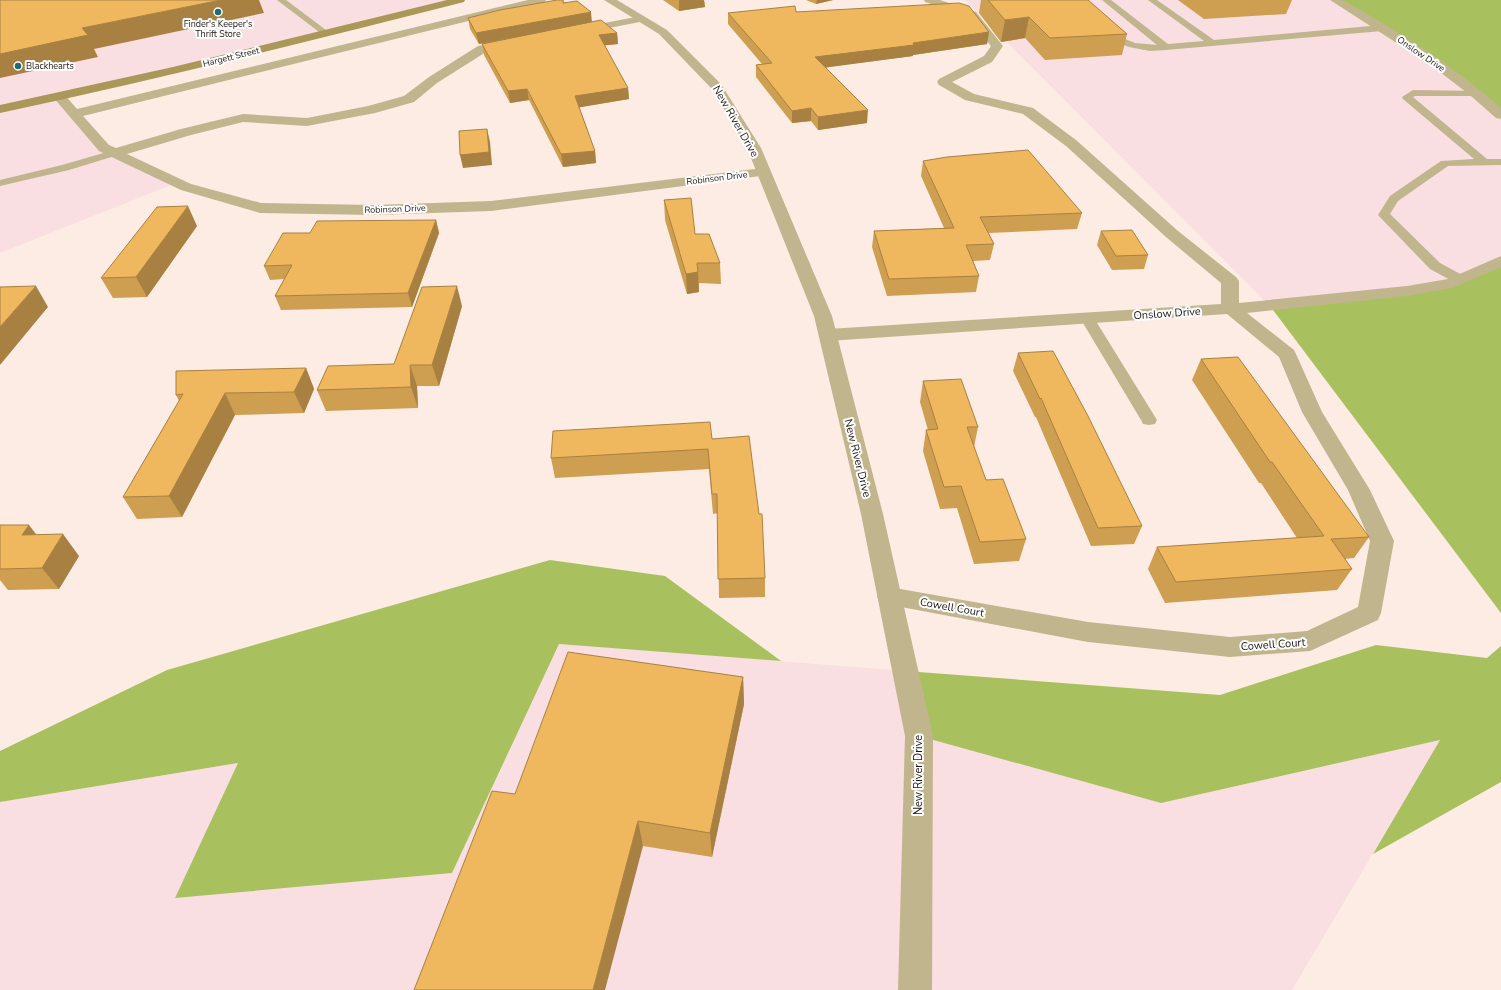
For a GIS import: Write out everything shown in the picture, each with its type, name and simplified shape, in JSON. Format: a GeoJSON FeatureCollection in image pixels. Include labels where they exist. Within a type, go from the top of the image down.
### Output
{"type":"FeatureCollection","features":[{"type":"Feature","properties":{"kind":"main road","name":"Hargett Street"},"geometry":{"type":"LineString","coordinates":[[0,109],[60,97],[460,0]]}},
{"type":"Feature","properties":{"kind":"street"},"geometry":{"type":"LineString","coordinates":[[75,114],[541,0]]}},
{"type":"Feature","properties":{"kind":"street","name":"New River Drive"},"geometry":{"type":"LineString","coordinates":[[609,0],[663,32],[718,87],[754,148],[823,316],[872,514],[919,736],[915,990]]}},
{"type":"Feature","properties":{"kind":"street"},"geometry":{"type":"LineString","coordinates":[[929,0],[972,14],[997,46],[988,59],[942,82],[970,97],[1028,111],[1071,143],[1172,234],[1230,281],[1230,308]]}},
{"type":"Feature","properties":{"kind":"street","name":"Onslow Drive"},"geometry":{"type":"LineString","coordinates":[[1335,0],[1382,28],[1477,93],[1501,115]]}},
{"type":"Feature","properties":{"kind":"street"},"geometry":{"type":"LineString","coordinates":[[566,33],[641,19]]}},
{"type":"Feature","properties":{"kind":"street"},"geometry":{"type":"LineString","coordinates":[[114,153],[186,132],[243,118],[307,122],[370,110],[409,99],[433,80],[482,49],[528,41]]}},
{"type":"Feature","properties":{"kind":"street","name":"Robinson Drive"},"geometry":{"type":"LineString","coordinates":[[60,97],[104,148],[186,187],[260,208],[374,210],[491,206],[763,172]]}},
{"type":"Feature","properties":{"kind":"street","name":"Onslow Drive"},"geometry":{"type":"LineString","coordinates":[[828,335],[1230,308],[1407,292],[1452,283],[1501,261]]}},
{"type":"Feature","properties":{"kind":"street","name":"Cowell Court"},"geometry":{"type":"LineString","coordinates":[[889,596],[1088,632],[1230,647],[1310,641],[1369,613],[1382,541],[1359,490],[1312,412],[1287,354],[1230,308]]}},
{"type":"Feature","properties":{"kind":"lane"},"geometry":{"type":"LineString","coordinates":[[281,0],[326,33]]}},
{"type":"Feature","properties":{"kind":"lane"},"geometry":{"type":"LineString","coordinates":[[1106,0],[1166,47]]}},
{"type":"Feature","properties":{"kind":"lane"},"geometry":{"type":"LineString","coordinates":[[1152,0],[1213,43]]}},
{"type":"Feature","properties":{"kind":"lane"},"geometry":{"type":"LineString","coordinates":[[1098,24],[1116,39],[1129,45],[1150,48],[1382,28]]}},
{"type":"Feature","properties":{"kind":"lane"},"geometry":{"type":"LineString","coordinates":[[1477,93],[1414,93],[1407,97],[1484,162]]}},
{"type":"Feature","properties":{"kind":"lane"},"geometry":{"type":"LineString","coordinates":[[0,182],[65,168],[114,153]]}},
{"type":"Feature","properties":{"kind":"lane"},"geometry":{"type":"LineString","coordinates":[[1459,280],[1435,266],[1384,215],[1394,198],[1445,162],[1501,162]]}},
{"type":"Feature","properties":{"kind":"lane"},"geometry":{"type":"LineString","coordinates":[[1087,318],[1149,420]]}},
{"type":"Feature","properties":{"kind":"shaded area"},"geometry":{"type":"Polygon","coordinates":[[[0,0],[460,0],[60,97],[104,148],[176,183],[0,253],[0,0]]]}},
{"type":"Feature","properties":{"kind":"shaded area"},"geometry":{"type":"Polygon","coordinates":[[[965,0],[1335,0],[1411,47],[1501,115],[1501,261],[1452,283],[1270,306],[965,0]]]}},
{"type":"Feature","properties":{"kind":"shaded area"},"geometry":{"type":"Polygon","coordinates":[[[559,644],[905,671],[1161,803],[1440,740],[1292,990],[0,990],[0,802],[238,763],[176,897],[452,873],[559,644]]]}},
{"type":"Feature","properties":{"kind":"green space"},"geometry":{"type":"Polygon","coordinates":[[[1335,0],[1501,0],[1501,115],[1480,95],[1335,0]]]}},
{"type":"Feature","properties":{"kind":"green space"},"geometry":{"type":"Polygon","coordinates":[[[1501,261],[1501,613],[1270,306],[1452,283],[1501,261]]]}},
{"type":"Feature","properties":{"kind":"green space"},"geometry":{"type":"Polygon","coordinates":[[[550,560],[665,576],[781,661],[559,644],[452,873],[175,898],[238,763],[0,802],[0,751],[167,670],[550,560]]]}},
{"type":"Feature","properties":{"kind":"green space"},"geometry":{"type":"Polygon","coordinates":[[[1376,645],[1487,658],[1501,646],[1501,782],[1373,854],[1440,740],[1161,803],[919,736],[905,671],[1220,695],[1376,645]]]}},
{"type":"Feature","properties":{"kind":"building"},"geometry":{"type":"Polygon","coordinates":[[[0,0],[221,0],[82,28],[88,35],[0,54],[0,0]]]}},
{"type":"Feature","properties":{"kind":"building"},"geometry":{"type":"Polygon","coordinates":[[[563,0],[563,3],[577,1],[591,12],[476,33],[468,18],[500,10],[563,0]]]}},
{"type":"Feature","properties":{"kind":"building"},"geometry":{"type":"Polygon","coordinates":[[[988,0],[1088,0],[1127,34],[1050,38],[1029,17],[1005,20],[988,0]]]}},
{"type":"Feature","properties":{"kind":"building"},"geometry":{"type":"Polygon","coordinates":[[[959,3],[969,6],[989,32],[913,43],[914,45],[815,57],[868,110],[818,117],[811,108],[792,111],[756,65],[772,63],[728,13],[795,6],[796,12],[959,3]]]}},
{"type":"Feature","properties":{"kind":"building"},"geometry":{"type":"Polygon","coordinates":[[[601,20],[617,33],[599,35],[628,88],[575,96],[595,151],[561,154],[527,89],[508,91],[482,44],[601,20]]]}},
{"type":"Feature","properties":{"kind":"building"},"geometry":{"type":"Polygon","coordinates":[[[487,129],[489,152],[460,155],[459,131],[487,129]]]}},
{"type":"Feature","properties":{"kind":"building"},"geometry":{"type":"Polygon","coordinates":[[[1028,150],[1082,213],[980,217],[994,244],[966,245],[979,276],[889,279],[874,231],[954,228],[923,161],[947,157],[1028,150]]]}},
{"type":"Feature","properties":{"kind":"building"},"geometry":{"type":"Polygon","coordinates":[[[691,198],[695,234],[709,234],[720,263],[697,263],[698,272],[686,274],[664,200],[691,198]]]}},
{"type":"Feature","properties":{"kind":"building"},"geometry":{"type":"Polygon","coordinates":[[[188,206],[136,277],[101,278],[157,207],[188,206]]]}},
{"type":"Feature","properties":{"kind":"building"},"geometry":{"type":"Polygon","coordinates":[[[436,220],[408,293],[275,296],[292,265],[264,266],[283,233],[310,233],[317,221],[436,220]]]}},
{"type":"Feature","properties":{"kind":"building"},"geometry":{"type":"Polygon","coordinates":[[[1132,230],[1148,255],[1116,256],[1101,231],[1132,230]]]}},
{"type":"Feature","properties":{"kind":"building"},"geometry":{"type":"Polygon","coordinates":[[[36,286],[0,327],[0,287],[36,286]]]}},
{"type":"Feature","properties":{"kind":"building"},"geometry":{"type":"Polygon","coordinates":[[[457,286],[432,365],[410,365],[411,387],[317,390],[328,366],[394,364],[422,287],[457,286]]]}},
{"type":"Feature","properties":{"kind":"building"},"geometry":{"type":"Polygon","coordinates":[[[1053,351],[1088,416],[1142,526],[1098,528],[1041,398],[1040,399],[1018,353],[1053,351]]]}},
{"type":"Feature","properties":{"kind":"building"},"geometry":{"type":"Polygon","coordinates":[[[1238,357],[1369,537],[1331,539],[1352,569],[1176,582],[1157,547],[1324,536],[1272,462],[1270,462],[1201,359],[1238,357]]]}},
{"type":"Feature","properties":{"kind":"building"},"geometry":{"type":"Polygon","coordinates":[[[306,368],[294,392],[225,393],[169,496],[123,497],[183,394],[176,395],[176,371],[306,368]]]}},
{"type":"Feature","properties":{"kind":"building"},"geometry":{"type":"Polygon","coordinates":[[[961,379],[978,427],[967,427],[986,480],[1003,479],[1026,539],[980,542],[961,486],[944,487],[926,430],[938,429],[923,381],[961,379]]]}},
{"type":"Feature","properties":{"kind":"building"},"geometry":{"type":"Polygon","coordinates":[[[710,422],[712,439],[749,436],[759,514],[762,514],[765,578],[718,579],[717,494],[712,494],[708,449],[551,458],[553,431],[710,422]]]}},
{"type":"Feature","properties":{"kind":"building"},"geometry":{"type":"Polygon","coordinates":[[[0,525],[29,525],[22,535],[63,534],[42,568],[0,569],[0,525]]]}},
{"type":"Feature","properties":{"kind":"building"},"geometry":{"type":"Polygon","coordinates":[[[568,652],[743,677],[710,833],[638,821],[593,990],[414,990],[492,791],[515,794],[568,652]]]}},
{"type":"Feature","properties":{"kind":"place","name":"Finder's Keeper's Thrift Store"},"geometry":{"type":"Point","coordinates":[218,12]}},
{"type":"Feature","properties":{"kind":"place","name":"Blackhearts"},"geometry":{"type":"Point","coordinates":[18,66]}}]}
